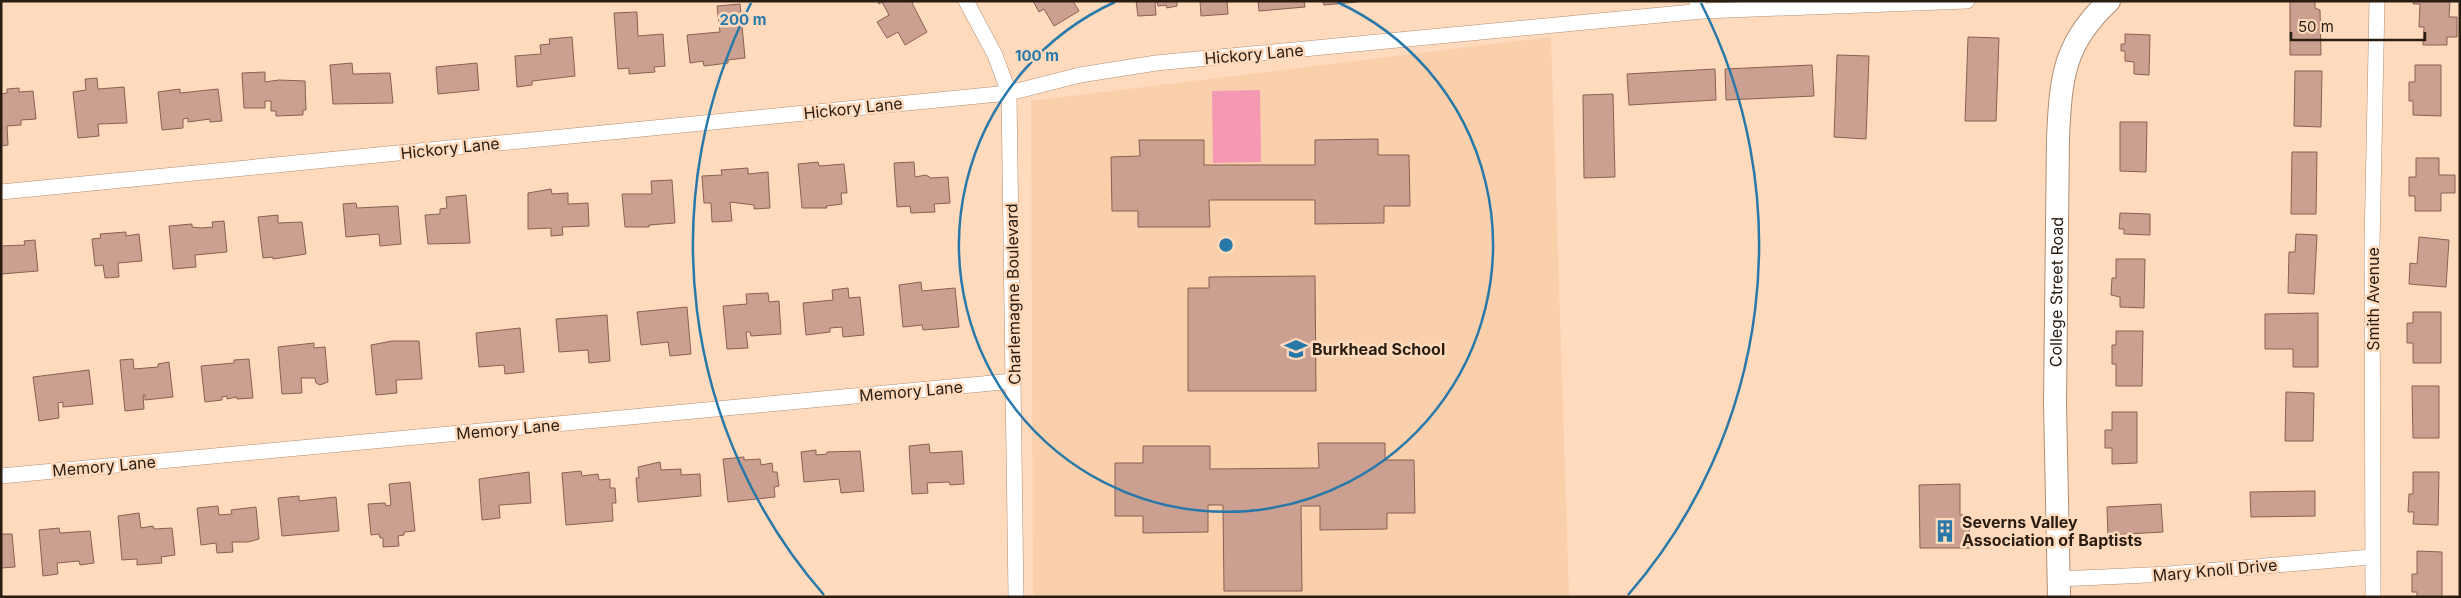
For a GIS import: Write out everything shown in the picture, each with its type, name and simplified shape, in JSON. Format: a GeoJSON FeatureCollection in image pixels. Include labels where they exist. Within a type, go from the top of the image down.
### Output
{"type":"FeatureCollection","features":[{"type":"Feature","properties":{"kind":"street","name":"Charlemagne Boulevard"},"geometry":{"type":"LineString","coordinates":[[966,1],[995,56],[1009,93],[1016,597]]}},
{"type":"Feature","properties":{"kind":"street","name":"Hickory Lane"},"geometry":{"type":"LineString","coordinates":[[1,192],[1009,93],[1080,75],[1156,64],[1699,6],[1967,1]]}},
{"type":"Feature","properties":{"kind":"street","name":"College Street Road"},"geometry":{"type":"LineString","coordinates":[[2059,588],[2055,403],[2060,97],[2064,67],[2078,35],[2109,1]]}},
{"type":"Feature","properties":{"kind":"street","name":"Smith Avenue"},"geometry":{"type":"LineString","coordinates":[[2373,597],[2371,557],[2374,125],[2378,1]]}},
{"type":"Feature","properties":{"kind":"street","name":"Memory Lane"},"geometry":{"type":"LineString","coordinates":[[1,476],[1014,381]]}},
{"type":"Feature","properties":{"kind":"street","name":"Mary Knoll Drive"},"geometry":{"type":"LineString","coordinates":[[2059,588],[2169,574],[2371,557]]}},
{"type":"Feature","properties":{"kind":"shaded area","name":"Burkhead School"},"geometry":{"type":"Polygon","coordinates":[[[1551,37],[1569,597],[1033,597],[1031,101],[1551,37]]]}},
{"type":"Feature","properties":{"kind":"shaded area"},"geometry":{"type":"Polygon","coordinates":[[[1260,90],[1261,162],[1213,163],[1212,91],[1260,90]]]}},
{"type":"Feature","properties":{"kind":"building"},"geometry":{"type":"Polygon","coordinates":[[[878,1],[915,1],[912,3],[927,32],[905,45],[898,32],[887,38],[877,22],[889,15],[882,2],[879,4],[878,1]]]}},
{"type":"Feature","properties":{"kind":"building"},"geometry":{"type":"Polygon","coordinates":[[[1033,1],[1073,1],[1079,11],[1054,26],[1044,9],[1039,12],[1033,1]]]}},
{"type":"Feature","properties":{"kind":"building"},"geometry":{"type":"Polygon","coordinates":[[[1136,1],[1177,1],[1177,6],[1167,8],[1166,5],[1158,6],[1157,2],[1155,3],[1156,15],[1138,16],[1136,1]]]}},
{"type":"Feature","properties":{"kind":"building"},"geometry":{"type":"Polygon","coordinates":[[[1200,1],[1227,1],[1228,14],[1201,16],[1200,1]]]}},
{"type":"Feature","properties":{"kind":"building"},"geometry":{"type":"Polygon","coordinates":[[[1258,1],[1304,1],[1305,7],[1259,11],[1258,1]]]}},
{"type":"Feature","properties":{"kind":"building"},"geometry":{"type":"Polygon","coordinates":[[[1323,1],[1357,1],[1357,2],[1324,5],[1323,1]]]}},
{"type":"Feature","properties":{"kind":"building"},"geometry":{"type":"Polygon","coordinates":[[[2290,1],[2315,1],[2315,8],[2320,10],[2321,55],[2290,55],[2290,1]]]}},
{"type":"Feature","properties":{"kind":"building"},"geometry":{"type":"Polygon","coordinates":[[[2414,1],[2450,1],[2449,17],[2457,17],[2457,37],[2447,37],[2447,45],[2423,45],[2424,27],[2419,27],[2420,4],[2413,4],[2414,1]]]}},
{"type":"Feature","properties":{"kind":"building"},"geometry":{"type":"Polygon","coordinates":[[[740,4],[745,58],[728,60],[728,63],[704,66],[703,61],[690,63],[687,35],[720,32],[717,6],[740,4]]]}},
{"type":"Feature","properties":{"kind":"building"},"geometry":{"type":"Polygon","coordinates":[[[637,12],[638,36],[663,34],[665,66],[654,67],[655,72],[629,74],[629,68],[618,69],[614,13],[637,12]]]}},
{"type":"Feature","properties":{"kind":"building"},"geometry":{"type":"Polygon","coordinates":[[[2125,34],[2150,35],[2149,75],[2134,74],[2134,62],[2125,61],[2125,51],[2121,51],[2121,44],[2125,44],[2125,34]]]}},
{"type":"Feature","properties":{"kind":"building"},"geometry":{"type":"Polygon","coordinates":[[[572,37],[575,76],[532,81],[532,85],[517,87],[515,56],[541,54],[540,45],[550,44],[549,39],[572,37]]]}},
{"type":"Feature","properties":{"kind":"building"},"geometry":{"type":"Polygon","coordinates":[[[1968,37],[1999,38],[1996,121],[1965,121],[1968,37]]]}},
{"type":"Feature","properties":{"kind":"building"},"geometry":{"type":"Polygon","coordinates":[[[1837,55],[1869,56],[1866,139],[1834,137],[1837,55]]]}},
{"type":"Feature","properties":{"kind":"building"},"geometry":{"type":"Polygon","coordinates":[[[352,63],[353,74],[390,73],[393,103],[333,104],[330,65],[352,63]]]}},
{"type":"Feature","properties":{"kind":"building"},"geometry":{"type":"Polygon","coordinates":[[[477,63],[479,90],[438,94],[436,67],[477,63]]]}},
{"type":"Feature","properties":{"kind":"building"},"geometry":{"type":"Polygon","coordinates":[[[1812,65],[1814,96],[1726,100],[1725,69],[1812,65]]]}},
{"type":"Feature","properties":{"kind":"building"},"geometry":{"type":"Polygon","coordinates":[[[2415,65],[2441,65],[2441,116],[2413,115],[2413,101],[2409,101],[2409,82],[2415,82],[2415,65]]]}},
{"type":"Feature","properties":{"kind":"building"},"geometry":{"type":"Polygon","coordinates":[[[1715,69],[1716,100],[1629,105],[1627,74],[1715,69]]]}},
{"type":"Feature","properties":{"kind":"building"},"geometry":{"type":"Polygon","coordinates":[[[2295,71],[2322,71],[2321,127],[2294,126],[2295,71]]]}},
{"type":"Feature","properties":{"kind":"building"},"geometry":{"type":"Polygon","coordinates":[[[265,72],[265,82],[279,80],[305,81],[306,110],[303,110],[303,115],[276,116],[276,111],[271,111],[271,101],[265,101],[265,108],[244,108],[242,73],[265,72]]]}},
{"type":"Feature","properties":{"kind":"building"},"geometry":{"type":"Polygon","coordinates":[[[97,78],[98,89],[124,87],[127,123],[98,124],[99,136],[78,138],[73,92],[86,90],[85,79],[97,78]]]}},
{"type":"Feature","properties":{"kind":"building"},"geometry":{"type":"Polygon","coordinates":[[[19,88],[19,92],[33,91],[36,119],[21,120],[21,125],[7,126],[8,145],[1,146],[1,94],[7,93],[7,89],[19,88]]]}},
{"type":"Feature","properties":{"kind":"building"},"geometry":{"type":"Polygon","coordinates":[[[180,89],[180,93],[218,89],[222,121],[210,122],[210,119],[188,122],[188,118],[183,119],[183,128],[162,130],[158,92],[180,89]]]}},
{"type":"Feature","properties":{"kind":"building"},"geometry":{"type":"Polygon","coordinates":[[[1613,94],[1615,177],[1584,178],[1583,95],[1613,94]]]}},
{"type":"Feature","properties":{"kind":"building"},"geometry":{"type":"Polygon","coordinates":[[[2120,122],[2147,122],[2146,172],[2120,171],[2120,122]]]}},
{"type":"Feature","properties":{"kind":"building"},"geometry":{"type":"Polygon","coordinates":[[[1378,139],[1378,155],[1409,155],[1410,206],[1384,206],[1384,223],[1315,224],[1315,200],[1209,200],[1210,227],[1138,227],[1138,211],[1112,211],[1111,157],[1140,156],[1139,140],[1204,140],[1204,165],[1315,165],[1315,140],[1378,139]]]}},
{"type":"Feature","properties":{"kind":"building"},"geometry":{"type":"Polygon","coordinates":[[[2292,152],[2317,152],[2316,214],[2291,214],[2292,152]]]}},
{"type":"Feature","properties":{"kind":"building"},"geometry":{"type":"Polygon","coordinates":[[[2416,158],[2439,158],[2439,175],[2455,175],[2455,193],[2441,193],[2441,211],[2415,211],[2415,196],[2409,196],[2409,177],[2416,177],[2416,158]]]}},
{"type":"Feature","properties":{"kind":"building"},"geometry":{"type":"Polygon","coordinates":[[[818,162],[819,166],[844,164],[847,193],[841,193],[842,204],[826,206],[827,208],[802,208],[798,164],[818,162]]]}},
{"type":"Feature","properties":{"kind":"building"},"geometry":{"type":"Polygon","coordinates":[[[914,162],[915,177],[926,175],[931,178],[948,177],[950,203],[934,204],[935,212],[911,213],[910,206],[897,207],[894,163],[914,162]]]}},
{"type":"Feature","properties":{"kind":"building"},"geometry":{"type":"Polygon","coordinates":[[[748,168],[748,174],[768,172],[770,208],[754,209],[754,205],[730,202],[732,221],[712,222],[711,203],[704,203],[702,176],[722,175],[721,170],[748,168]]]}},
{"type":"Feature","properties":{"kind":"building"},"geometry":{"type":"Polygon","coordinates":[[[672,180],[675,223],[649,225],[649,227],[625,227],[622,194],[652,194],[651,181],[672,180]]]}},
{"type":"Feature","properties":{"kind":"building"},"geometry":{"type":"Polygon","coordinates":[[[551,189],[552,194],[568,193],[568,204],[588,203],[589,226],[562,227],[563,235],[551,236],[551,228],[528,229],[528,193],[551,189]]]}},
{"type":"Feature","properties":{"kind":"building"},"geometry":{"type":"Polygon","coordinates":[[[466,195],[470,243],[428,244],[425,215],[440,214],[440,209],[447,208],[446,197],[466,195]]]}},
{"type":"Feature","properties":{"kind":"building"},"geometry":{"type":"Polygon","coordinates":[[[356,203],[357,208],[398,206],[401,244],[380,246],[379,234],[346,237],[343,204],[356,203]]]}},
{"type":"Feature","properties":{"kind":"building"},"geometry":{"type":"Polygon","coordinates":[[[2120,213],[2150,214],[2150,235],[2124,234],[2124,229],[2119,229],[2120,213]]]}},
{"type":"Feature","properties":{"kind":"building"},"geometry":{"type":"Polygon","coordinates":[[[278,215],[278,223],[302,222],[306,254],[273,259],[273,257],[263,258],[258,217],[278,215]]]}},
{"type":"Feature","properties":{"kind":"building"},"geometry":{"type":"Polygon","coordinates":[[[224,221],[227,252],[195,255],[196,267],[173,269],[169,226],[192,224],[192,227],[213,227],[212,222],[224,221]]]}},
{"type":"Feature","properties":{"kind":"building"},"geometry":{"type":"Polygon","coordinates":[[[126,232],[126,236],[139,234],[142,261],[118,263],[119,277],[105,278],[103,265],[95,266],[92,239],[101,238],[100,234],[126,232]]]}},
{"type":"Feature","properties":{"kind":"building"},"geometry":{"type":"Polygon","coordinates":[[[2296,234],[2317,235],[2314,294],[2288,293],[2289,252],[2295,252],[2296,234]]]}},
{"type":"Feature","properties":{"kind":"building"},"geometry":{"type":"Polygon","coordinates":[[[2419,237],[2449,240],[2446,287],[2409,284],[2410,263],[2417,264],[2419,237]]]}},
{"type":"Feature","properties":{"kind":"building"},"geometry":{"type":"Polygon","coordinates":[[[35,240],[38,271],[1,274],[1,246],[25,245],[24,241],[35,240]]]}},
{"type":"Feature","properties":{"kind":"building"},"geometry":{"type":"Polygon","coordinates":[[[2116,259],[2145,259],[2144,308],[2120,307],[2120,297],[2111,295],[2112,278],[2116,278],[2116,259]]]}},
{"type":"Feature","properties":{"kind":"building"},"geometry":{"type":"Polygon","coordinates":[[[1315,276],[1316,391],[1188,391],[1188,288],[1209,288],[1209,277],[1315,276]]]}},
{"type":"Feature","properties":{"kind":"building"},"geometry":{"type":"Polygon","coordinates":[[[921,282],[922,291],[955,288],[959,327],[923,330],[922,325],[903,327],[899,285],[921,282]]]}},
{"type":"Feature","properties":{"kind":"building"},"geometry":{"type":"Polygon","coordinates":[[[848,288],[849,298],[860,297],[864,335],[843,337],[842,327],[830,328],[830,332],[806,335],[803,303],[833,300],[832,290],[848,288]]]}},
{"type":"Feature","properties":{"kind":"building"},"geometry":{"type":"Polygon","coordinates":[[[768,293],[769,302],[779,301],[781,334],[751,336],[750,332],[746,332],[748,348],[727,349],[723,306],[747,304],[746,294],[768,293]]]}},
{"type":"Feature","properties":{"kind":"building"},"geometry":{"type":"Polygon","coordinates":[[[687,307],[691,354],[670,356],[668,342],[641,345],[637,312],[687,307]]]}},
{"type":"Feature","properties":{"kind":"building"},"geometry":{"type":"Polygon","coordinates":[[[2413,312],[2441,312],[2441,363],[2413,363],[2413,343],[2407,343],[2407,323],[2413,323],[2413,312]]]}},
{"type":"Feature","properties":{"kind":"building"},"geometry":{"type":"Polygon","coordinates":[[[2318,313],[2318,367],[2293,367],[2293,349],[2265,349],[2265,314],[2318,313]]]}},
{"type":"Feature","properties":{"kind":"building"},"geometry":{"type":"Polygon","coordinates":[[[607,315],[610,361],[589,363],[588,350],[559,352],[556,319],[607,315]]]}},
{"type":"Feature","properties":{"kind":"building"},"geometry":{"type":"Polygon","coordinates":[[[520,328],[524,372],[505,374],[504,365],[479,367],[476,333],[520,328]]]}},
{"type":"Feature","properties":{"kind":"building"},"geometry":{"type":"Polygon","coordinates":[[[2116,331],[2143,331],[2142,386],[2116,386],[2116,364],[2112,364],[2112,345],[2116,345],[2116,331]]]}},
{"type":"Feature","properties":{"kind":"building"},"geometry":{"type":"Polygon","coordinates":[[[392,341],[419,341],[422,379],[396,380],[397,393],[376,395],[371,345],[392,341]]]}},
{"type":"Feature","properties":{"kind":"building"},"geometry":{"type":"Polygon","coordinates":[[[314,343],[314,348],[325,347],[328,382],[320,385],[316,383],[315,378],[301,378],[302,393],[282,394],[278,347],[314,343]]]}},
{"type":"Feature","properties":{"kind":"building"},"geometry":{"type":"Polygon","coordinates":[[[133,359],[134,369],[158,367],[158,364],[169,362],[173,397],[145,400],[145,395],[143,395],[144,409],[125,411],[120,360],[133,359]]]}},
{"type":"Feature","properties":{"kind":"building"},"geometry":{"type":"Polygon","coordinates":[[[249,359],[253,398],[237,399],[237,397],[227,399],[227,396],[222,397],[222,400],[205,402],[201,366],[234,363],[234,360],[249,359]]]}},
{"type":"Feature","properties":{"kind":"building"},"geometry":{"type":"Polygon","coordinates":[[[89,370],[93,404],[63,407],[63,402],[58,403],[59,418],[39,421],[33,377],[89,370]]]}},
{"type":"Feature","properties":{"kind":"building"},"geometry":{"type":"Polygon","coordinates":[[[2412,386],[2439,386],[2439,438],[2413,438],[2412,386]]]}},
{"type":"Feature","properties":{"kind":"building"},"geometry":{"type":"Polygon","coordinates":[[[2286,392],[2314,393],[2313,441],[2285,441],[2286,392]]]}},
{"type":"Feature","properties":{"kind":"building"},"geometry":{"type":"Polygon","coordinates":[[[2112,412],[2137,412],[2137,463],[2112,464],[2112,448],[2105,448],[2105,430],[2112,430],[2112,412]]]}},
{"type":"Feature","properties":{"kind":"building"},"geometry":{"type":"Polygon","coordinates":[[[1318,443],[1385,443],[1385,460],[1414,460],[1415,513],[1387,513],[1387,529],[1320,530],[1320,506],[1301,506],[1302,591],[1224,591],[1223,505],[1208,505],[1208,532],[1143,533],[1143,516],[1115,516],[1115,463],[1143,463],[1143,446],[1210,446],[1210,469],[1319,468],[1318,443]]]}},
{"type":"Feature","properties":{"kind":"building"},"geometry":{"type":"Polygon","coordinates":[[[929,444],[930,453],[962,451],[964,484],[950,485],[949,482],[927,483],[928,493],[912,494],[909,446],[929,444]]]}},
{"type":"Feature","properties":{"kind":"building"},"geometry":{"type":"Polygon","coordinates":[[[816,450],[816,455],[827,454],[827,452],[860,451],[864,491],[841,493],[839,479],[804,482],[801,452],[816,450]]]}},
{"type":"Feature","properties":{"kind":"building"},"geometry":{"type":"Polygon","coordinates":[[[744,457],[744,460],[760,459],[761,465],[772,463],[773,472],[777,472],[779,486],[774,487],[775,497],[728,502],[723,459],[744,457]]]}},
{"type":"Feature","properties":{"kind":"building"},"geometry":{"type":"Polygon","coordinates":[[[660,462],[661,470],[681,469],[681,475],[700,474],[701,496],[638,502],[636,478],[639,478],[638,467],[660,462]]]}},
{"type":"Feature","properties":{"kind":"building"},"geometry":{"type":"Polygon","coordinates":[[[581,471],[582,476],[598,474],[599,480],[610,479],[610,488],[615,488],[616,503],[612,503],[613,521],[566,525],[562,473],[581,471]]]}},
{"type":"Feature","properties":{"kind":"building"},"geometry":{"type":"Polygon","coordinates":[[[529,472],[531,503],[499,505],[500,518],[482,520],[479,479],[529,472]]]}},
{"type":"Feature","properties":{"kind":"building"},"geometry":{"type":"Polygon","coordinates":[[[2413,472],[2439,472],[2438,525],[2413,524],[2414,512],[2408,512],[2409,494],[2413,494],[2413,472]]]}},
{"type":"Feature","properties":{"kind":"building"},"geometry":{"type":"Polygon","coordinates":[[[410,482],[415,531],[404,532],[404,535],[398,536],[399,546],[383,547],[383,538],[380,538],[379,534],[371,535],[368,504],[385,503],[386,506],[391,505],[389,484],[410,482]]]}},
{"type":"Feature","properties":{"kind":"building","name":"Severns Valley Association of Baptists"},"geometry":{"type":"Polygon","coordinates":[[[1960,484],[1960,515],[1969,515],[1970,548],[1920,548],[1919,485],[1960,484]]]}},
{"type":"Feature","properties":{"kind":"building"},"geometry":{"type":"Polygon","coordinates":[[[2315,491],[2315,516],[2251,517],[2250,492],[2315,491]]]}},
{"type":"Feature","properties":{"kind":"building"},"geometry":{"type":"Polygon","coordinates":[[[299,496],[299,501],[336,497],[339,531],[282,536],[278,498],[299,496]]]}},
{"type":"Feature","properties":{"kind":"building"},"geometry":{"type":"Polygon","coordinates":[[[2161,504],[2163,532],[2108,535],[2107,507],[2161,504]]]}},
{"type":"Feature","properties":{"kind":"building"},"geometry":{"type":"Polygon","coordinates":[[[218,506],[219,515],[232,514],[231,510],[256,507],[259,539],[248,542],[232,542],[233,552],[217,553],[216,543],[201,545],[197,508],[218,506]]]}},
{"type":"Feature","properties":{"kind":"building"},"geometry":{"type":"Polygon","coordinates":[[[139,513],[141,528],[153,526],[154,529],[172,528],[175,555],[161,557],[162,563],[137,565],[137,559],[122,560],[118,516],[139,513]]]}},
{"type":"Feature","properties":{"kind":"building"},"geometry":{"type":"Polygon","coordinates":[[[59,528],[60,533],[90,531],[94,563],[80,565],[79,561],[57,563],[58,574],[43,576],[39,530],[59,528]]]}},
{"type":"Feature","properties":{"kind":"building"},"geometry":{"type":"Polygon","coordinates":[[[1,534],[12,534],[15,567],[1,568],[1,534]]]}},
{"type":"Feature","properties":{"kind":"building"},"geometry":{"type":"Polygon","coordinates":[[[2417,551],[2442,552],[2442,597],[2417,597],[2417,592],[2412,592],[2412,574],[2417,574],[2417,551]]]}},
{"type":"Feature","properties":{"kind":"place","name":"Burkhead School"},"geometry":{"type":"Point","coordinates":[1296,349]}},
{"type":"Feature","properties":{"kind":"place","name":"Severns Valley Association of Baptists"},"geometry":{"type":"Point","coordinates":[1945,531]}}]}
